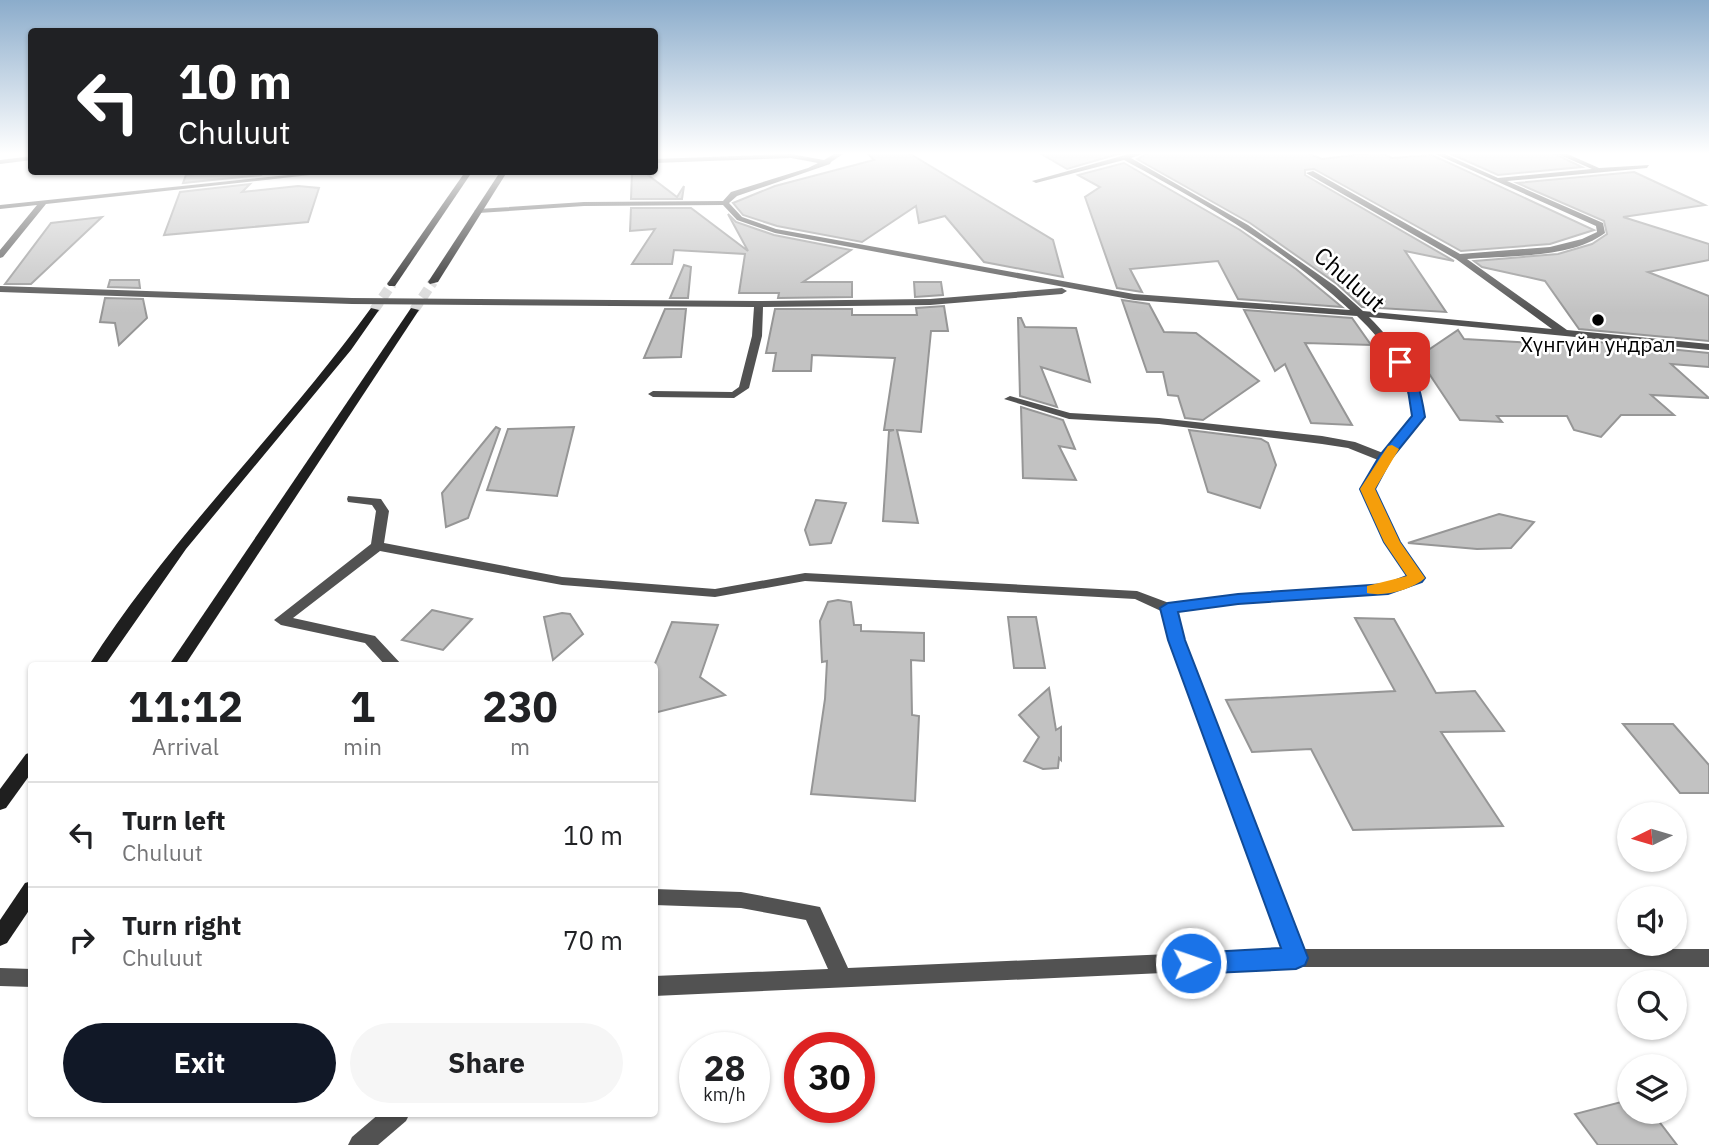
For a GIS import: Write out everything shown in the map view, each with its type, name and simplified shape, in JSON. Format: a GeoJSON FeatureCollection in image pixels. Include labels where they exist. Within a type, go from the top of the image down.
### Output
{"type":"FeatureCollection","features":[{"type":"Feature","properties":{"kind":"main road"},"geometry":{"type":"LineString","coordinates":[[392,284],[445,205]]}},
{"type":"Feature","properties":{"kind":"main road"},"geometry":{"type":"LineString","coordinates":[[433,282],[482,205]]}},
{"type":"Feature","properties":{"kind":"main road"},"geometry":{"type":"LineString","coordinates":[[99,662],[181,546],[347,348],[374,310]]}},
{"type":"Feature","properties":{"kind":"main road"},"geometry":{"type":"LineString","coordinates":[[179,662],[414,310]]}},
{"type":"Feature","properties":{"kind":"main road"},"geometry":{"type":"LineString","coordinates":[[0,803],[28,764]]}},
{"type":"Feature","properties":{"kind":"main road"},"geometry":{"type":"LineString","coordinates":[[0,937],[28,895]]}},
{"type":"Feature","properties":{"kind":"street"},"geometry":{"type":"LineString","coordinates":[[0,255],[41,205]]}},
{"type":"Feature","properties":{"kind":"street"},"geometry":{"type":"LineString","coordinates":[[478,211],[562,205]]}},
{"type":"Feature","properties":{"kind":"street"},"geometry":{"type":"LineString","coordinates":[[726,205],[729,212],[738,218],[775,231],[1077,289],[1134,297],[1709,347]]}},
{"type":"Feature","properties":{"kind":"street","name":"Chuluut"},"geometry":{"type":"LineString","coordinates":[[1168,608],[1238,599],[1388,589],[1417,578],[1392,542],[1368,489],[1385,458],[1418,417],[1414,390],[1400,362],[1363,315],[1265,239],[1214,205]]}},
{"type":"Feature","properties":{"kind":"street"},"geometry":{"type":"LineString","coordinates":[[1368,205],[1459,257],[1564,333]]}},
{"type":"Feature","properties":{"kind":"street"},"geometry":{"type":"LineString","coordinates":[[1459,257],[1554,249],[1601,233],[1600,225],[1554,205]]}},
{"type":"Feature","properties":{"kind":"street"},"geometry":{"type":"LineString","coordinates":[[0,289],[352,301],[758,304],[930,302],[1077,289]]}},
{"type":"Feature","properties":{"kind":"street"},"geometry":{"type":"LineString","coordinates":[[653,394],[734,395],[744,388],[750,355],[762,324],[758,304]]}},
{"type":"Feature","properties":{"kind":"street"},"geometry":{"type":"LineString","coordinates":[[1010,399],[1069,416],[1170,422],[1322,440],[1351,445],[1385,458]]}},
{"type":"Feature","properties":{"kind":"street"},"geometry":{"type":"LineString","coordinates":[[353,499],[376,502],[383,511],[377,546],[281,620],[370,639],[391,662]]}},
{"type":"Feature","properties":{"kind":"street"},"geometry":{"type":"LineString","coordinates":[[377,546],[562,581],[701,592],[715,593],[805,577],[1137,595],[1168,608],[1177,640],[1296,958]]}},
{"type":"Feature","properties":{"kind":"street"},"geometry":{"type":"LineString","coordinates":[[658,897],[741,900],[813,913],[843,979]]}},
{"type":"Feature","properties":{"kind":"street"},"geometry":{"type":"LineString","coordinates":[[658,986],[1296,958],[1709,958]]}},
{"type":"Feature","properties":{"kind":"street"},"geometry":{"type":"LineString","coordinates":[[0,977],[28,978]]}},
{"type":"Feature","properties":{"kind":"street"},"geometry":{"type":"LineString","coordinates":[[360,1145],[393,1117]]}},
{"type":"Feature","properties":{"kind":"building"},"geometry":{"type":"Polygon","coordinates":[[[175,205],[313,205],[308,222],[164,235],[175,205]]]}},
{"type":"Feature","properties":{"kind":"building"},"geometry":{"type":"Polygon","coordinates":[[[735,205],[996,205],[1053,240],[1063,277],[984,262],[945,216],[919,223],[916,206],[862,242],[777,226],[743,215],[735,205]]]}},
{"type":"Feature","properties":{"kind":"building"},"geometry":{"type":"Polygon","coordinates":[[[1088,205],[1197,205],[1240,230],[1296,269],[1342,307],[1238,299],[1218,261],[1130,269],[1142,292],[1117,288],[1088,205]]]}},
{"type":"Feature","properties":{"kind":"building"},"geometry":{"type":"Polygon","coordinates":[[[1219,205],[1358,205],[1454,261],[1405,251],[1446,312],[1362,307],[1337,284],[1250,223],[1219,205]]]}},
{"type":"Feature","properties":{"kind":"building"},"geometry":{"type":"Polygon","coordinates":[[[1379,205],[1541,205],[1594,230],[1550,244],[1461,251],[1379,205]]]}},
{"type":"Feature","properties":{"kind":"building"},"geometry":{"type":"Polygon","coordinates":[[[1568,205],[1702,205],[1623,217],[1709,244],[1709,260],[1648,272],[1709,296],[1709,341],[1579,329],[1545,281],[1482,267],[1474,261],[1558,254],[1592,244],[1607,234],[1604,221],[1568,205]]]}},
{"type":"Feature","properties":{"kind":"building"},"geometry":{"type":"Polygon","coordinates":[[[631,208],[691,208],[748,251],[728,214],[736,222],[774,235],[851,250],[803,282],[852,282],[852,297],[778,298],[779,293],[739,293],[745,254],[674,250],[672,264],[632,264],[655,229],[630,231],[631,208]]]}},
{"type":"Feature","properties":{"kind":"building"},"geometry":{"type":"Polygon","coordinates":[[[102,217],[31,284],[5,284],[51,223],[102,217]]]}},
{"type":"Feature","properties":{"kind":"building"},"geometry":{"type":"Polygon","coordinates":[[[684,265],[691,267],[688,298],[670,298],[684,265]]]}},
{"type":"Feature","properties":{"kind":"building"},"geometry":{"type":"Polygon","coordinates":[[[110,280],[139,280],[140,288],[108,287],[110,280]]]}},
{"type":"Feature","properties":{"kind":"building"},"geometry":{"type":"Polygon","coordinates":[[[914,282],[941,282],[943,295],[915,297],[914,282]]]}},
{"type":"Feature","properties":{"kind":"building"},"geometry":{"type":"Polygon","coordinates":[[[105,298],[143,299],[147,318],[119,345],[115,323],[100,322],[105,298]]]}},
{"type":"Feature","properties":{"kind":"building"},"geometry":{"type":"Polygon","coordinates":[[[1122,300],[1149,304],[1164,332],[1196,333],[1259,381],[1203,420],[1185,418],[1178,396],[1168,395],[1163,372],[1147,372],[1122,300]]]}},
{"type":"Feature","properties":{"kind":"building"},"geometry":{"type":"Polygon","coordinates":[[[944,306],[948,331],[931,331],[921,432],[897,430],[918,523],[883,521],[889,431],[894,430],[884,430],[895,358],[812,355],[811,371],[773,371],[776,353],[766,353],[775,309],[852,309],[852,315],[917,315],[916,308],[944,306]]]}},
{"type":"Feature","properties":{"kind":"building"},"geometry":{"type":"Polygon","coordinates":[[[665,309],[686,309],[681,357],[644,358],[665,309]]]}},
{"type":"Feature","properties":{"kind":"building"},"geometry":{"type":"Polygon","coordinates":[[[1244,310],[1352,318],[1371,345],[1305,343],[1352,425],[1311,423],[1285,364],[1275,371],[1244,310]]]}},
{"type":"Feature","properties":{"kind":"building"},"geometry":{"type":"Polygon","coordinates":[[[1018,318],[1021,318],[1025,327],[1076,328],[1090,382],[1041,367],[1057,407],[1020,396],[1018,318]]]}},
{"type":"Feature","properties":{"kind":"building"},"geometry":{"type":"Polygon","coordinates":[[[1458,330],[1464,339],[1592,346],[1588,341],[1709,353],[1709,367],[1671,364],[1709,398],[1651,395],[1674,415],[1621,415],[1601,437],[1574,430],[1567,416],[1497,416],[1502,422],[1460,420],[1418,357],[1458,330]]]}},
{"type":"Feature","properties":{"kind":"building"},"geometry":{"type":"Polygon","coordinates":[[[1021,407],[1063,420],[1075,449],[1059,446],[1076,480],[1023,478],[1021,407]]]}},
{"type":"Feature","properties":{"kind":"building"},"geometry":{"type":"Polygon","coordinates":[[[496,427],[500,429],[468,518],[446,527],[442,493],[496,427]]]}},
{"type":"Feature","properties":{"kind":"building"},"geometry":{"type":"Polygon","coordinates":[[[574,427],[557,496],[487,490],[508,429],[574,427]]]}},
{"type":"Feature","properties":{"kind":"building"},"geometry":{"type":"Polygon","coordinates":[[[1189,430],[1261,439],[1268,443],[1276,465],[1260,508],[1208,492],[1189,430]]]}},
{"type":"Feature","properties":{"kind":"building"},"geometry":{"type":"Polygon","coordinates":[[[816,500],[846,503],[831,543],[810,545],[805,530],[816,500]]]}},
{"type":"Feature","properties":{"kind":"building"},"geometry":{"type":"Polygon","coordinates":[[[1499,514],[1534,522],[1511,548],[1477,549],[1408,543],[1499,514]]]}},
{"type":"Feature","properties":{"kind":"building"},"geometry":{"type":"Polygon","coordinates":[[[828,602],[851,602],[854,625],[861,625],[861,631],[924,633],[924,661],[911,660],[912,715],[919,716],[915,801],[811,794],[825,699],[827,661],[822,662],[820,621],[828,602]]]}},
{"type":"Feature","properties":{"kind":"building"},"geometry":{"type":"Polygon","coordinates":[[[432,610],[472,619],[443,650],[402,640],[432,610]]]}},
{"type":"Feature","properties":{"kind":"building"},"geometry":{"type":"Polygon","coordinates":[[[570,614],[583,634],[553,660],[544,617],[570,614]]]}},
{"type":"Feature","properties":{"kind":"building"},"geometry":{"type":"Polygon","coordinates":[[[1008,617],[1036,617],[1045,668],[1014,668],[1008,617]]]}},
{"type":"Feature","properties":{"kind":"building"},"geometry":{"type":"Polygon","coordinates":[[[1355,618],[1394,619],[1436,693],[1475,691],[1504,731],[1441,732],[1503,826],[1353,830],[1311,749],[1252,752],[1226,700],[1395,691],[1355,618]]]}},
{"type":"Feature","properties":{"kind":"building"},"geometry":{"type":"Polygon","coordinates":[[[672,622],[718,625],[700,677],[725,695],[658,712],[658,662],[656,662],[672,622]]]}},
{"type":"Feature","properties":{"kind":"building"},"geometry":{"type":"Polygon","coordinates":[[[1049,688],[1056,730],[1061,727],[1061,760],[1059,758],[1058,768],[1043,769],[1024,761],[1039,737],[1019,715],[1049,688]]]}},
{"type":"Feature","properties":{"kind":"building"},"geometry":{"type":"Polygon","coordinates":[[[1623,724],[1673,724],[1709,765],[1709,793],[1680,793],[1623,724]]]}},
{"type":"Feature","properties":{"kind":"building"},"geometry":{"type":"Polygon","coordinates":[[[1617,1103],[1617,1124],[1661,1124],[1677,1145],[1598,1145],[1575,1114],[1617,1103]]]}},
{"type":"Feature","properties":{"kind":"tunnel"},"geometry":{"type":"LineString","coordinates":[[414,310],[433,282]]}},
{"type":"Feature","properties":{"kind":"tunnel"},"geometry":{"type":"LineString","coordinates":[[374,310],[392,284]]}},
{"type":"Feature","properties":{"kind":"slow traffic"},"geometry":{"type":"LineString","coordinates":[[1372,590],[1388,589],[1417,578],[1392,542],[1368,489],[1392,449]]}},
{"type":"Feature","properties":{"kind":"place","name":"Хүнгүйн ундрал"},"geometry":{"type":"Point","coordinates":[1598,320]}},
{"type":"Feature","properties":{"kind":"route"},"geometry":{"type":"LineString","coordinates":[[1191,963],[1296,958],[1177,640],[1168,608],[1238,599],[1388,589],[1417,578],[1392,542],[1368,489],[1385,458],[1418,417],[1414,390],[1400,362]]}}]}
